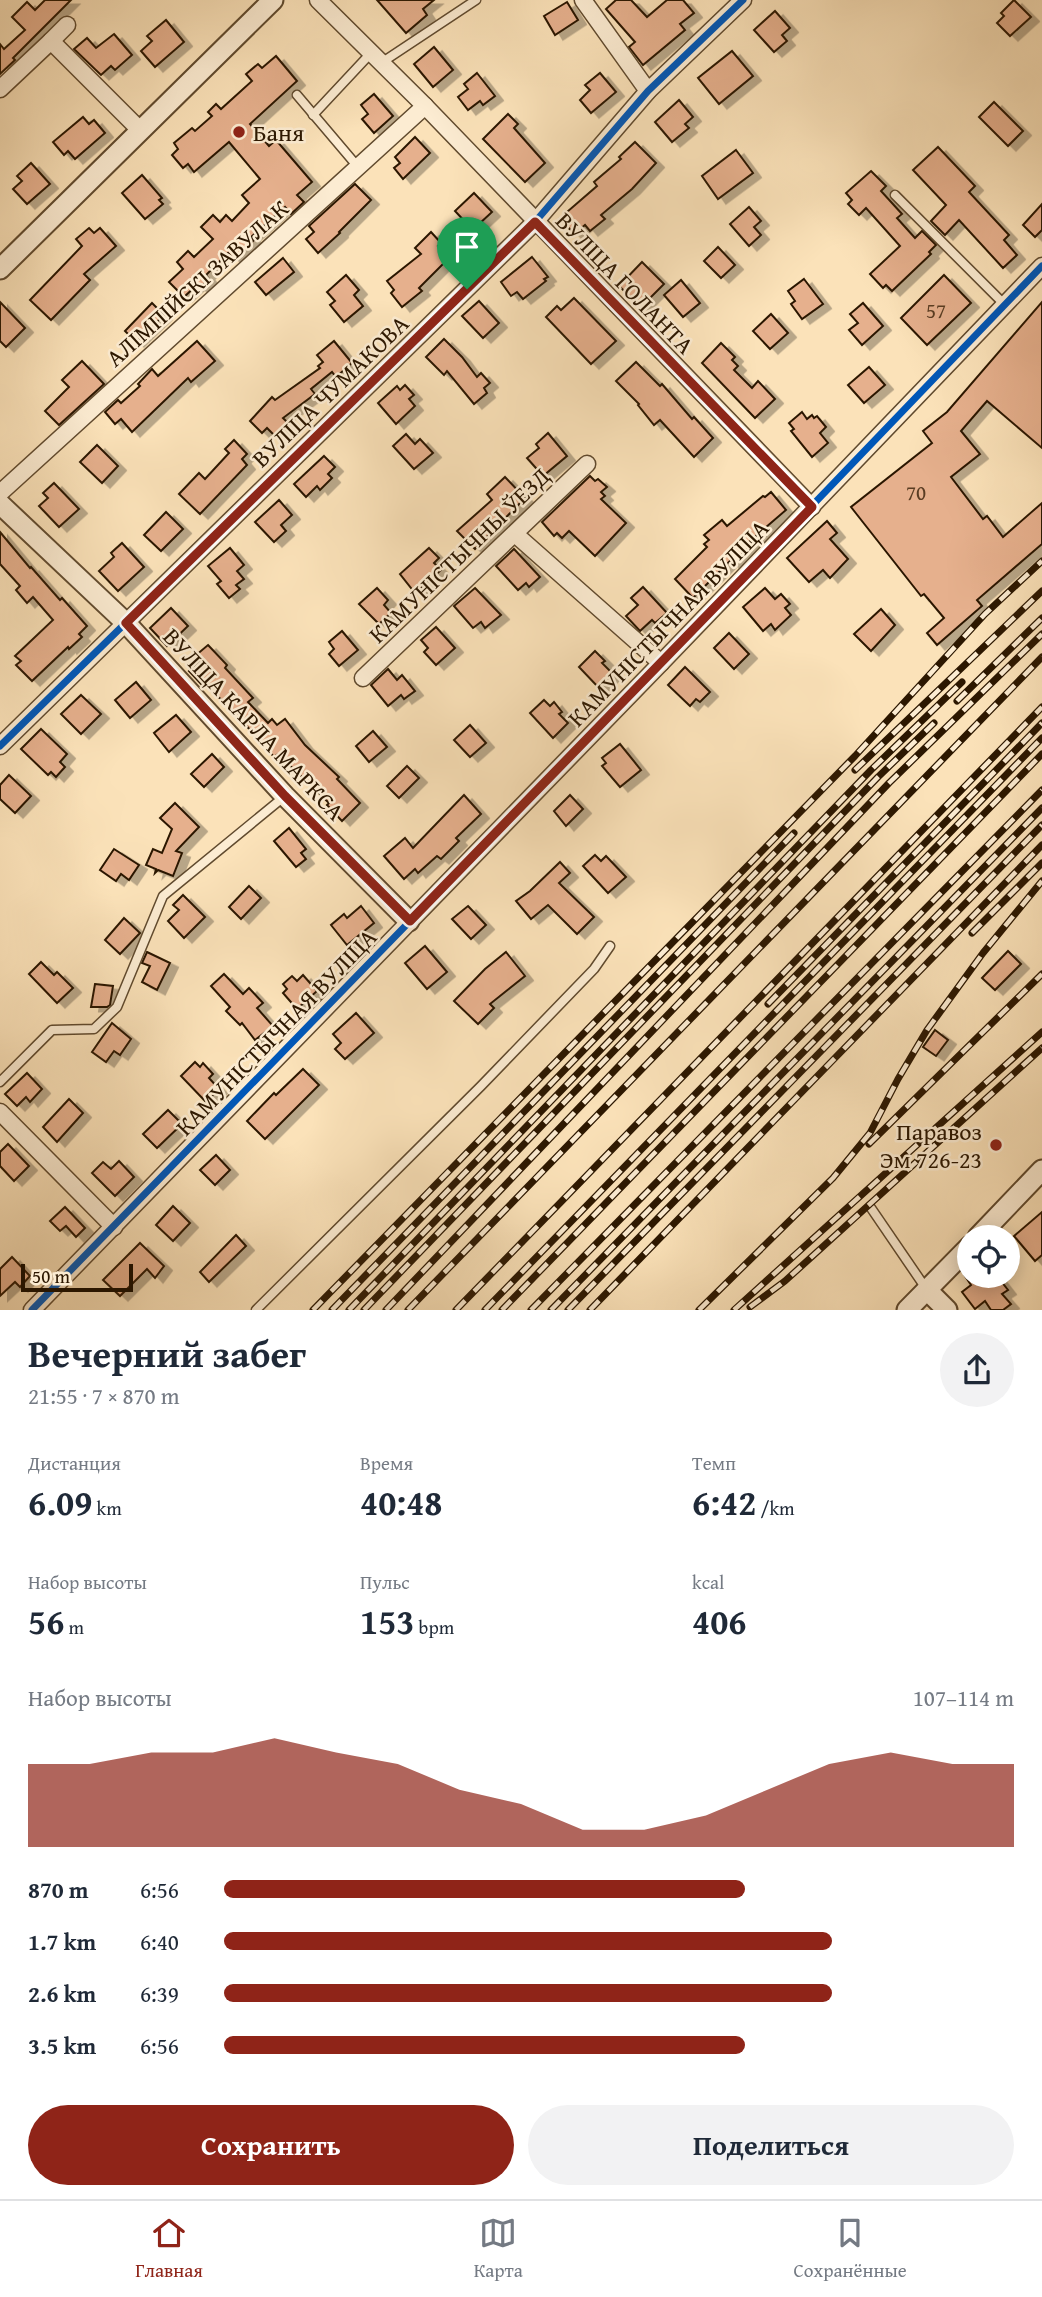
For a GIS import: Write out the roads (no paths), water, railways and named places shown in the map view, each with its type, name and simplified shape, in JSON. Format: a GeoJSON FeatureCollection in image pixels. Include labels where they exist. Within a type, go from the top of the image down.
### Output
{"type":"FeatureCollection","features":[{"type":"Feature","properties":{"kind":"street"},"geometry":{"type":"LineString","coordinates":[[0,270],[273,0]]}},
{"type":"Feature","properties":{"kind":"street","name":"ВУЛІЦА ГОЛАНТА"},"geometry":{"type":"LineString","coordinates":[[318,0],[425,106],[812,507]]}},
{"type":"Feature","properties":{"kind":"street"},"geometry":{"type":"LineString","coordinates":[[583,0],[648,91]]}},
{"type":"Feature","properties":{"kind":"street","name":"ВУЛІЦА ЧУМАКОВА"},"geometry":{"type":"LineString","coordinates":[[0,746],[535,222],[648,91],[743,0]]}},
{"type":"Feature","properties":{"kind":"street"},"geometry":{"type":"LineString","coordinates":[[0,89],[67,25]]}},
{"type":"Feature","properties":{"kind":"street"},"geometry":{"type":"LineString","coordinates":[[51,41],[140,130]]}},
{"type":"Feature","properties":{"kind":"street","name":"АЛІМПІЙСКІ ЗАВУЛАК"},"geometry":{"type":"LineString","coordinates":[[0,493],[425,106]]}},
{"type":"Feature","properties":{"kind":"street","name":"КАМУНІСТЫЧНАЯ ВУЛІЦА"},"geometry":{"type":"LineString","coordinates":[[32,1310],[812,507],[1042,266]]}},
{"type":"Feature","properties":{"kind":"street","name":"КАМУНІСТЫЧНЫ ЎЕЗД"},"geometry":{"type":"LineString","coordinates":[[363,678],[587,464]]}},
{"type":"Feature","properties":{"kind":"street","name":"ВУЛІЦА КАРЛА МАРКСА"},"geometry":{"type":"LineString","coordinates":[[0,504],[126,623],[285,796],[410,921]]}},
{"type":"Feature","properties":{"kind":"street"},"geometry":{"type":"LineString","coordinates":[[515,534],[661,663]]}},
{"type":"Feature","properties":{"kind":"street"},"geometry":{"type":"LineString","coordinates":[[0,1112],[114,1227]]}},
{"type":"Feature","properties":{"kind":"street"},"geometry":{"type":"LineString","coordinates":[[989,1225],[1042,1170]]}},
{"type":"Feature","properties":{"kind":"street"},"geometry":{"type":"LineString","coordinates":[[907,1310],[957,1259]]}},
{"type":"Feature","properties":{"kind":"street"},"geometry":{"type":"LineString","coordinates":[[927,1290],[947,1310]]}},
{"type":"Feature","properties":{"kind":"lane"},"geometry":{"type":"LineString","coordinates":[[313,115],[376,58],[476,0]]}},
{"type":"Feature","properties":{"kind":"lane"},"geometry":{"type":"LineString","coordinates":[[297,95],[358,167]]}},
{"type":"Feature","properties":{"kind":"lane"},"geometry":{"type":"LineString","coordinates":[[895,195],[1005,305]]}},
{"type":"Feature","properties":{"kind":"lane"},"geometry":{"type":"LineString","coordinates":[[0,1082],[52,1030],[94,1029],[117,1007],[163,896],[285,796]]}},
{"type":"Feature","properties":{"kind":"lane"},"geometry":{"type":"LineString","coordinates":[[256,1310],[594,970],[610,946]]}},
{"type":"Feature","properties":{"kind":"lane"},"geometry":{"type":"LineString","coordinates":[[871,1208],[927,1290]]}},
{"type":"Feature","properties":{"kind":"railway"},"geometry":{"type":"LineString","coordinates":[[313,1310],[855,756],[985,614],[1042,561]]}},
{"type":"Feature","properties":{"kind":"railway"},"geometry":{"type":"LineString","coordinates":[[855,770],[1042,591]]}},
{"type":"Feature","properties":{"kind":"railway"},"geometry":{"type":"LineString","coordinates":[[957,701],[1042,618]]}},
{"type":"Feature","properties":{"kind":"railway"},"geometry":{"type":"LineString","coordinates":[[386,1310],[889,783],[1042,634]]}},
{"type":"Feature","properties":{"kind":"railway"},"geometry":{"type":"LineString","coordinates":[[408,1310],[1042,657]]}},
{"type":"Feature","properties":{"kind":"railway"},"geometry":{"type":"LineString","coordinates":[[349,1310],[871,770],[962,682]]}},
{"type":"Feature","properties":{"kind":"railway"},"geometry":{"type":"LineString","coordinates":[[456,1310],[1042,707]]}},
{"type":"Feature","properties":{"kind":"railway"},"geometry":{"type":"LineString","coordinates":[[364,1310],[878,777],[934,723]]}},
{"type":"Feature","properties":{"kind":"railway"},"geometry":{"type":"LineString","coordinates":[[768,1004],[1042,723]]}},
{"type":"Feature","properties":{"kind":"railway"},"geometry":{"type":"LineString","coordinates":[[485,1310],[1042,738]]}},
{"type":"Feature","properties":{"kind":"railway"},"geometry":{"type":"LineString","coordinates":[[502,1310],[1042,754]]}},
{"type":"Feature","properties":{"kind":"railway"},"geometry":{"type":"LineString","coordinates":[[531,1310],[1042,790]]}},
{"type":"Feature","properties":{"kind":"railway"},"geometry":{"type":"LineString","coordinates":[[551,1310],[1042,808]]}},
{"type":"Feature","properties":{"kind":"railway"},"geometry":{"type":"LineString","coordinates":[[568,1310],[1042,825]]}},
{"type":"Feature","properties":{"kind":"railway"},"geometry":{"type":"LineString","coordinates":[[332,1310],[794,833]]}},
{"type":"Feature","properties":{"kind":"railway"},"geometry":{"type":"LineString","coordinates":[[590,1310],[1042,845]]}},
{"type":"Feature","properties":{"kind":"railway"},"geometry":{"type":"LineString","coordinates":[[972,933],[1042,863]]}},
{"type":"Feature","properties":{"kind":"railway"},"geometry":{"type":"LineString","coordinates":[[699,1310],[833,1178],[870,1133],[927,1030],[983,953],[1042,881]]}},
{"type":"Feature","properties":{"kind":"railway"},"geometry":{"type":"LineString","coordinates":[[869,1144],[1042,974]]}},
{"type":"Feature","properties":{"kind":"railway"},"geometry":{"type":"LineString","coordinates":[[734,1310],[1042,1032]]}},
{"type":"Feature","properties":{"kind":"railway"},"geometry":{"type":"LineString","coordinates":[[750,1307],[785,1281],[1042,1048]]}},
{"type":"Feature","properties":{"kind":"place","name":"Баня"},"geometry":{"type":"Point","coordinates":[239,132]}},
{"type":"Feature","properties":{"kind":"place","name":"Паравоз Эм 726-23"},"geometry":{"type":"Point","coordinates":[996,1145]}}]}
